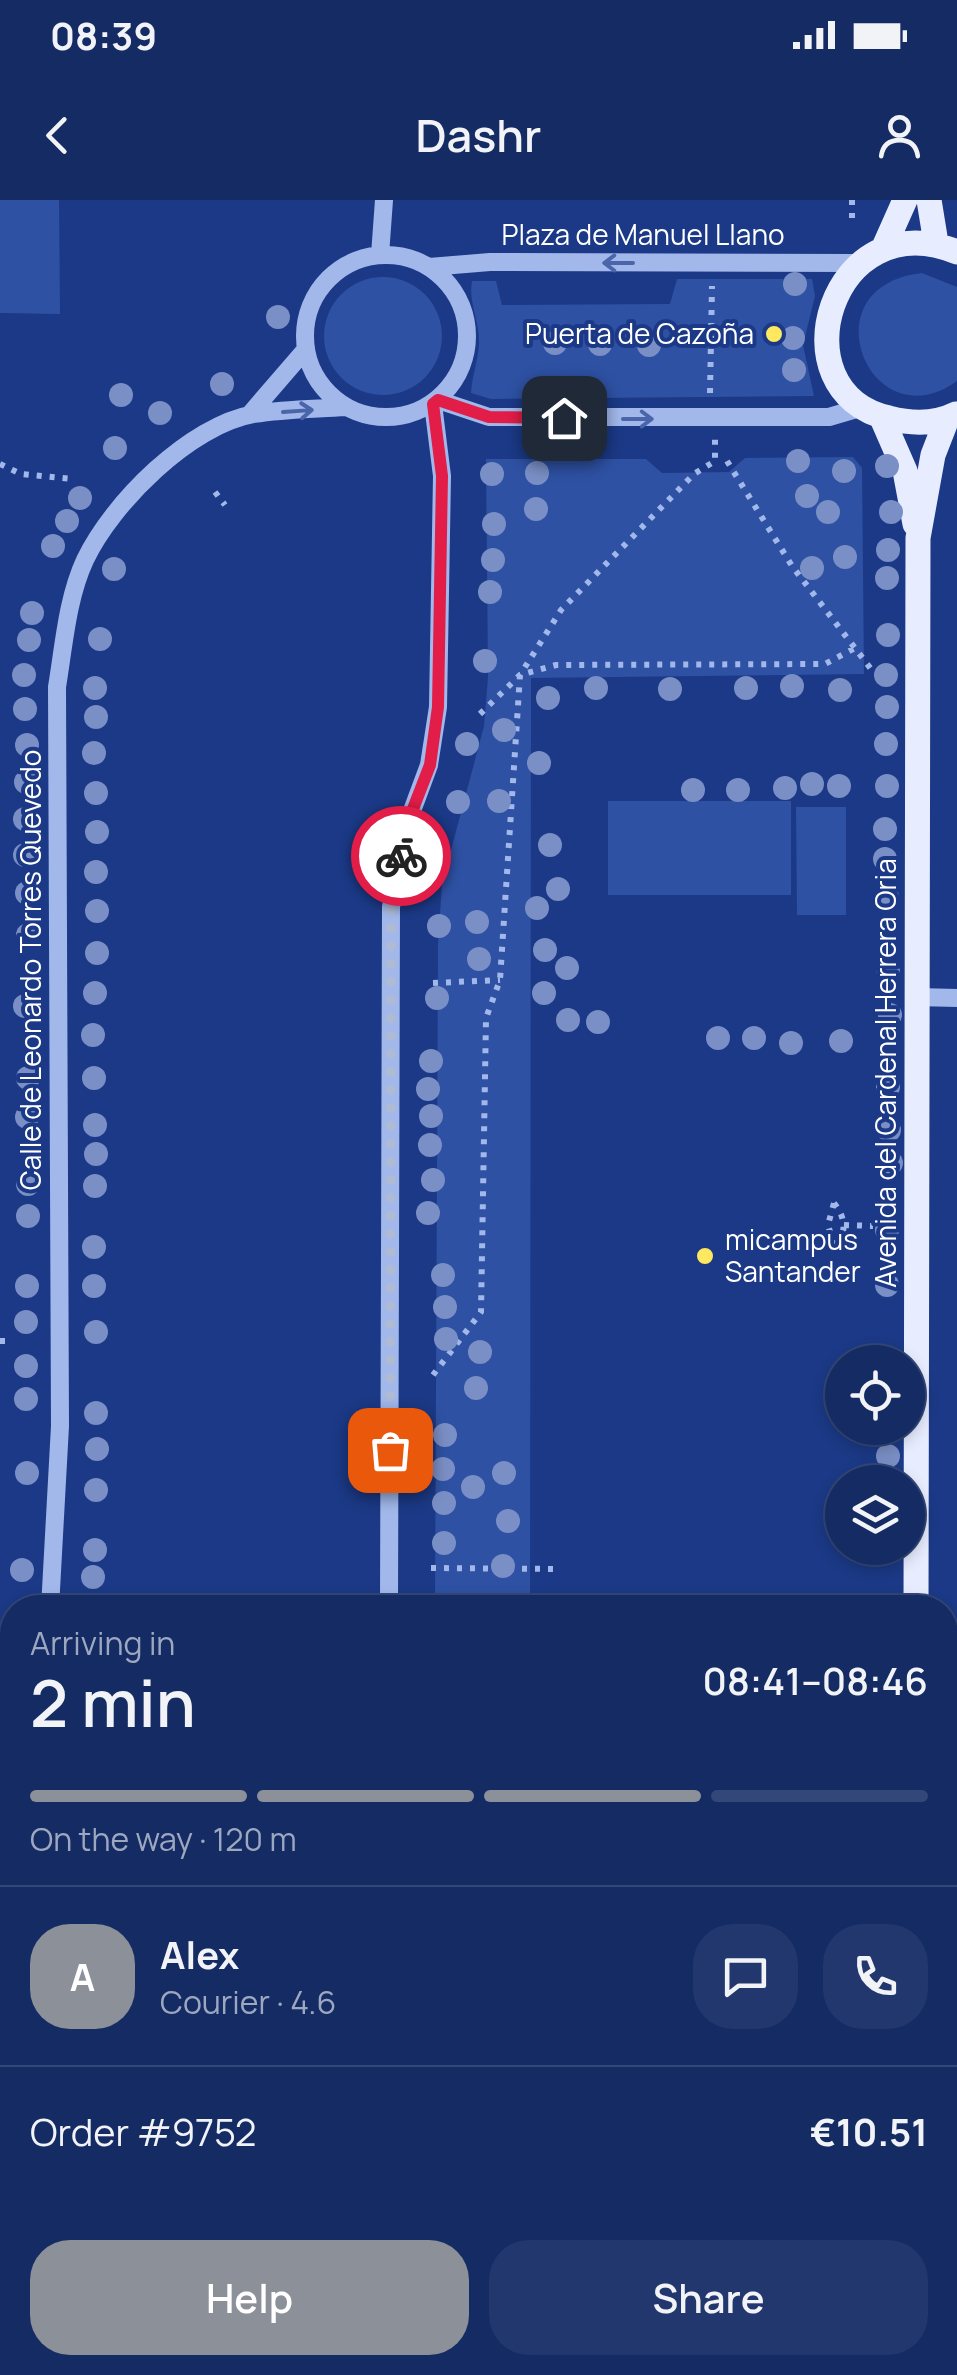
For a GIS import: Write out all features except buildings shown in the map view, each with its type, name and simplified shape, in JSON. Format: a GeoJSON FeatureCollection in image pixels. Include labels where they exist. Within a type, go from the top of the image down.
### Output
{"type":"FeatureCollection","features":[{"type":"Feature","properties":{"kind":"main road"},"geometry":{"type":"LineString","coordinates":[[884,247],[904,200]]}},
{"type":"Feature","properties":{"kind":"main road"},"geometry":{"type":"LineString","coordinates":[[918,538],[905,472],[872,412],[840,383],[828,353],[826,320],[836,290],[856,264],[884,247],[910,241],[946,247],[929,200]]}},
{"type":"Feature","properties":{"kind":"main road"},"geometry":{"type":"LineString","coordinates":[[872,412],[914,424],[952,416]]}},
{"type":"Feature","properties":{"kind":"main road"},"geometry":{"type":"LineString","coordinates":[[918,538],[934,455],[952,416]]}},
{"type":"Feature","properties":{"kind":"main road","name":"Avenida del Cardenal Herrera Oria"},"geometry":{"type":"LineString","coordinates":[[916,1595],[918,538]]}},
{"type":"Feature","properties":{"kind":"street"},"geometry":{"type":"LineString","coordinates":[[384,200],[380,255],[347,264],[322,287],[307,318],[306,350],[316,378],[345,407],[384,418],[417,412],[436,402],[460,372],[468,336],[459,299],[430,267]]}},
{"type":"Feature","properties":{"kind":"street","name":"Plaza de Manuel Llano"},"geometry":{"type":"LineString","coordinates":[[380,255],[407,258],[430,267],[490,262],[856,264]]}},
{"type":"Feature","properties":{"kind":"street","name":"Calle de Leonardo Torres Quevedo"},"geometry":{"type":"LineString","coordinates":[[51,1595],[60,1426],[57,687],[70,609],[85,561],[129,495],[186,447],[250,414],[306,350]]}},
{"type":"Feature","properties":{"kind":"street"},"geometry":{"type":"LineString","coordinates":[[436,402],[489,417],[602,420],[830,417],[872,412]]}},
{"type":"Feature","properties":{"kind":"street"},"geometry":{"type":"LineString","coordinates":[[390,1595],[391,907],[406,827],[430,765],[438,707],[442,476],[436,402]]}},
{"type":"Feature","properties":{"kind":"street","name":"Calle de Leonardo Torres Quevedo"},"geometry":{"type":"LineString","coordinates":[[250,414],[345,407]]}},
{"type":"Feature","properties":{"kind":"street"},"geometry":{"type":"LineString","coordinates":[[916,997],[957,998]]}},
{"type":"Feature","properties":{"kind":"path"},"geometry":{"type":"LineString","coordinates":[[852,200],[852,221]]}},
{"type":"Feature","properties":{"kind":"path"},"geometry":{"type":"LineString","coordinates":[[710,397],[712,280]]}},
{"type":"Feature","properties":{"kind":"path"},"geometry":{"type":"LineString","coordinates":[[480,714],[520,675],[561,610],[694,474],[715,461],[715,439]]}},
{"type":"Feature","properties":{"kind":"path"},"geometry":{"type":"LineString","coordinates":[[728,461],[792,566],[871,669]]}},
{"type":"Feature","properties":{"kind":"path"},"geometry":{"type":"LineString","coordinates":[[0,464],[22,474],[74,479]]}},
{"type":"Feature","properties":{"kind":"path"},"geometry":{"type":"LineString","coordinates":[[215,492],[226,505]]}},
{"type":"Feature","properties":{"kind":"path"},"geometry":{"type":"LineString","coordinates":[[520,675],[556,665],[825,664],[855,648]]}},
{"type":"Feature","properties":{"kind":"path"},"geometry":{"type":"LineString","coordinates":[[433,1375],[481,1312],[486,1018],[500,980],[520,675]]}},
{"type":"Feature","properties":{"kind":"path"},"geometry":{"type":"LineString","coordinates":[[433,983],[500,980]]}},
{"type":"Feature","properties":{"kind":"path"},"geometry":{"type":"LineString","coordinates":[[834,1202],[842,1212],[844,1225],[843,1238],[835,1248],[828,1225],[834,1202]]}},
{"type":"Feature","properties":{"kind":"path"},"geometry":{"type":"LineString","coordinates":[[844,1225],[872,1226]]}},
{"type":"Feature","properties":{"kind":"path"},"geometry":{"type":"LineString","coordinates":[[0,1341],[12,1341]]}},
{"type":"Feature","properties":{"kind":"path"},"geometry":{"type":"LineString","coordinates":[[430,1568],[556,1570]]}},
{"type":"Feature","properties":{"kind":"shaded area"},"geometry":{"type":"Polygon","coordinates":[[[0,200],[59,200],[60,314],[0,313],[0,200]]]}},
{"type":"Feature","properties":{"kind":"shaded area"},"geometry":{"type":"Polygon","coordinates":[[[922,273],[957,287],[957,381],[926,395],[898,393],[877,378],[863,355],[859,329],[866,304],[886,284],[922,273]]]}},
{"type":"Feature","properties":{"kind":"shaded area"},"geometry":{"type":"Polygon","coordinates":[[[383,277],[406,281],[425,294],[438,313],[442,336],[438,359],[425,378],[406,391],[383,395],[360,391],[341,378],[328,359],[324,336],[328,313],[341,294],[360,281],[383,277]]]}},
{"type":"Feature","properties":{"kind":"shaded area"},"geometry":{"type":"Polygon","coordinates":[[[677,279],[812,279],[815,296],[803,345],[814,396],[491,399],[471,393],[479,344],[472,281],[496,281],[502,305],[670,304],[677,279]]]}},
{"type":"Feature","properties":{"kind":"shaded area"},"geometry":{"type":"Polygon","coordinates":[[[853,457],[862,468],[864,674],[531,678],[530,1595],[435,1595],[438,944],[442,884],[484,726],[488,677],[486,459],[646,459],[662,473],[729,472],[745,458],[853,457]]]}},
{"type":"Feature","properties":{"kind":"shaded area"},"geometry":{"type":"Polygon","coordinates":[[[608,801],[791,801],[791,895],[608,895],[608,801]]]}},
{"type":"Feature","properties":{"kind":"shaded area"},"geometry":{"type":"Polygon","coordinates":[[[796,807],[846,807],[846,915],[797,915],[796,807]]]}},
{"type":"Feature","properties":{"kind":"way so far"},"geometry":{"type":"LineString","coordinates":[[390,1450],[391,907],[401,856]]}},
{"type":"Feature","properties":{"kind":"place","name":"Puerta de Cazoña"},"geometry":{"type":"Point","coordinates":[774,334]}},
{"type":"Feature","properties":{"kind":"place","name":"micampus Santander"},"geometry":{"type":"Point","coordinates":[705,1256]}},
{"type":"Feature","properties":{"kind":"route"},"geometry":{"type":"LineString","coordinates":[[401,856],[406,827],[430,765],[438,707],[442,476],[433,404],[438,400],[489,417],[564,418]]}}]}
